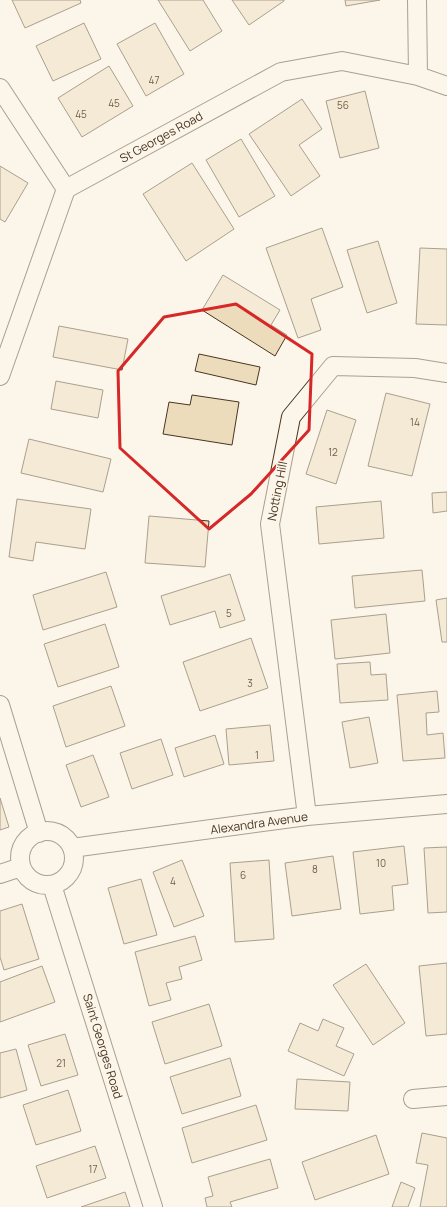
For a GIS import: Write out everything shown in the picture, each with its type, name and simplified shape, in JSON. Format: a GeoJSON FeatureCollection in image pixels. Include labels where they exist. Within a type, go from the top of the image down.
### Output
{"type":"FeatureCollection","features":[{"type":"Feature","properties":{"kind":"street"},"geometry":{"type":"LineString","coordinates":[[417,0],[418,76]]}},
{"type":"Feature","properties":{"kind":"street","name":"St Georges Road"},"geometry":{"type":"LineString","coordinates":[[66,189],[281,72],[342,60],[418,76],[447,86]]}},
{"type":"Feature","properties":{"kind":"street"},"geometry":{"type":"LineString","coordinates":[[0,88],[66,189],[0,376]]}},
{"type":"Feature","properties":{"kind":"street","name":"Notting Hill"},"geometry":{"type":"LineString","coordinates":[[307,816],[270,524],[291,417],[333,366],[415,368],[447,373]]}},
{"type":"Feature","properties":{"kind":"street"},"geometry":{"type":"LineString","coordinates":[[0,705],[39,832]]}},
{"type":"Feature","properties":{"kind":"street","name":"Alexandra Avenue"},"geometry":{"type":"LineString","coordinates":[[72,848],[307,816],[447,804]]}},
{"type":"Feature","properties":{"kind":"street"},"geometry":{"type":"LineString","coordinates":[[39,832],[58,834],[66,840],[72,848],[74,857],[73,867],[68,875],[61,881],[52,885],[42,885],[33,882],[21,867],[20,858],[25,842],[31,836],[39,832]]}},
{"type":"Feature","properties":{"kind":"street"},"geometry":{"type":"LineString","coordinates":[[0,874],[21,867]]}},
{"type":"Feature","properties":{"kind":"street","name":"Saint Georges Road"},"geometry":{"type":"LineString","coordinates":[[52,885],[153,1207]]}},
{"type":"Feature","properties":{"kind":"street"},"geometry":{"type":"LineString","coordinates":[[413,1099],[447,1096]]}},
{"type":"Feature","properties":{"kind":"highlighted area"},"geometry":{"type":"Polygon","coordinates":[[[236,304],[312,354],[309,430],[251,494],[209,529],[120,448],[118,371],[164,317],[236,304]]]}},
{"type":"Feature","properties":{"kind":"building"},"geometry":{"type":"Polygon","coordinates":[[[12,0],[80,0],[81,3],[25,28],[12,0]]]}},
{"type":"Feature","properties":{"kind":"building"},"geometry":{"type":"Polygon","coordinates":[[[158,0],[203,0],[222,31],[190,51],[158,0]]]}},
{"type":"Feature","properties":{"kind":"building"},"geometry":{"type":"Polygon","coordinates":[[[232,0],[284,0],[284,1],[249,25],[232,0]]]}},
{"type":"Feature","properties":{"kind":"building"},"geometry":{"type":"Polygon","coordinates":[[[345,0],[380,0],[346,6],[345,0]]]}},
{"type":"Feature","properties":{"kind":"building"},"geometry":{"type":"Polygon","coordinates":[[[84,23],[101,59],[53,81],[36,46],[84,23]]]}},
{"type":"Feature","properties":{"kind":"building"},"geometry":{"type":"Polygon","coordinates":[[[155,23],[184,74],[146,96],[117,44],[155,23]]]}},
{"type":"Feature","properties":{"kind":"building"},"geometry":{"type":"Polygon","coordinates":[[[109,66],[133,106],[82,137],[58,98],[109,66]]]}},
{"type":"Feature","properties":{"kind":"building"},"geometry":{"type":"Polygon","coordinates":[[[365,91],[379,148],[340,158],[326,101],[365,91]]]}},
{"type":"Feature","properties":{"kind":"building"},"geometry":{"type":"Polygon","coordinates":[[[302,99],[322,129],[299,145],[320,176],[291,196],[249,134],[302,99]]]}},
{"type":"Feature","properties":{"kind":"building"},"geometry":{"type":"Polygon","coordinates":[[[241,139],[275,196],[239,217],[206,160],[241,139]]]}},
{"type":"Feature","properties":{"kind":"building"},"geometry":{"type":"Polygon","coordinates":[[[192,163],[234,229],[186,261],[143,194],[192,163]]]}},
{"type":"Feature","properties":{"kind":"building"},"geometry":{"type":"Polygon","coordinates":[[[0,166],[28,183],[5,222],[0,219],[0,166]]]}},
{"type":"Feature","properties":{"kind":"building"},"geometry":{"type":"Polygon","coordinates":[[[322,228],[343,287],[311,299],[321,330],[298,338],[266,248],[322,228]]]}},
{"type":"Feature","properties":{"kind":"building"},"geometry":{"type":"Polygon","coordinates":[[[378,241],[397,303],[367,313],[347,250],[378,241]]]}},
{"type":"Feature","properties":{"kind":"building"},"geometry":{"type":"Polygon","coordinates":[[[420,248],[447,249],[447,325],[416,324],[420,248]]]}},
{"type":"Feature","properties":{"kind":"building"},"geometry":{"type":"Polygon","coordinates":[[[223,275],[280,310],[271,325],[287,335],[275,356],[202,310],[223,275]]]}},
{"type":"Feature","properties":{"kind":"building"},"geometry":{"type":"Polygon","coordinates":[[[59,326],[128,339],[122,370],[53,357],[59,326]]]}},
{"type":"Feature","properties":{"kind":"building"},"geometry":{"type":"Polygon","coordinates":[[[199,354],[260,367],[256,385],[195,371],[199,354]]]}},
{"type":"Feature","properties":{"kind":"building"},"geometry":{"type":"Polygon","coordinates":[[[56,381],[103,390],[98,418],[51,409],[56,381]]]}},
{"type":"Feature","properties":{"kind":"building"},"geometry":{"type":"Polygon","coordinates":[[[386,393],[430,404],[412,476],[368,466],[386,393]]]}},
{"type":"Feature","properties":{"kind":"building"},"geometry":{"type":"Polygon","coordinates":[[[192,395],[239,402],[232,445],[163,434],[169,402],[190,405],[192,395]]]}},
{"type":"Feature","properties":{"kind":"building"},"geometry":{"type":"Polygon","coordinates":[[[327,410],[356,420],[336,484],[306,474],[327,410]]]}},
{"type":"Feature","properties":{"kind":"building"},"geometry":{"type":"Polygon","coordinates":[[[29,439],[111,459],[103,492],[21,473],[29,439]]]}},
{"type":"Feature","properties":{"kind":"building"},"geometry":{"type":"Polygon","coordinates":[[[447,492],[447,511],[433,513],[432,493],[447,492]]]}},
{"type":"Feature","properties":{"kind":"building"},"geometry":{"type":"Polygon","coordinates":[[[17,499],[91,509],[85,549],[36,542],[33,561],[9,557],[17,499]]]}},
{"type":"Feature","properties":{"kind":"building"},"geometry":{"type":"Polygon","coordinates":[[[381,501],[384,538],[319,544],[316,507],[381,501]]]}},
{"type":"Feature","properties":{"kind":"building"},"geometry":{"type":"Polygon","coordinates":[[[149,516],[209,521],[205,567],[145,563],[149,516]]]}},
{"type":"Feature","properties":{"kind":"building"},"geometry":{"type":"Polygon","coordinates":[[[422,570],[425,601],[355,608],[352,576],[422,570]]]}},
{"type":"Feature","properties":{"kind":"building"},"geometry":{"type":"Polygon","coordinates":[[[106,572],[117,607],[43,630],[33,595],[106,572]]]}},
{"type":"Feature","properties":{"kind":"building"},"geometry":{"type":"Polygon","coordinates":[[[230,574],[245,620],[220,628],[215,611],[170,625],[161,596],[230,574]]]}},
{"type":"Feature","properties":{"kind":"building"},"geometry":{"type":"Polygon","coordinates":[[[447,598],[447,642],[442,642],[436,600],[447,598]]]}},
{"type":"Feature","properties":{"kind":"building"},"geometry":{"type":"Polygon","coordinates":[[[386,614],[390,653],[335,659],[331,620],[386,614]]]}},
{"type":"Feature","properties":{"kind":"building"},"geometry":{"type":"Polygon","coordinates":[[[105,624],[119,667],[58,687],[44,644],[105,624]]]}},
{"type":"Feature","properties":{"kind":"building"},"geometry":{"type":"Polygon","coordinates":[[[251,638],[268,688],[200,711],[183,662],[251,638]]]}},
{"type":"Feature","properties":{"kind":"building"},"geometry":{"type":"Polygon","coordinates":[[[370,662],[371,675],[386,674],[388,700],[340,703],[337,664],[370,662]]]}},
{"type":"Feature","properties":{"kind":"building"},"geometry":{"type":"Polygon","coordinates":[[[111,686],[125,726],[66,747],[53,706],[111,686]]]}},
{"type":"Feature","properties":{"kind":"building"},"geometry":{"type":"Polygon","coordinates":[[[437,691],[439,712],[426,713],[427,735],[443,733],[445,758],[403,761],[397,695],[437,691]]]}},
{"type":"Feature","properties":{"kind":"building"},"geometry":{"type":"Polygon","coordinates":[[[369,717],[378,763],[350,768],[342,722],[369,717]]]}},
{"type":"Feature","properties":{"kind":"building"},"geometry":{"type":"Polygon","coordinates":[[[270,725],[274,761],[229,765],[226,729],[270,725]]]}},
{"type":"Feature","properties":{"kind":"building"},"geometry":{"type":"Polygon","coordinates":[[[215,735],[224,764],[184,777],[175,748],[215,735]]]}},
{"type":"Feature","properties":{"kind":"building"},"geometry":{"type":"Polygon","coordinates":[[[161,739],[173,775],[132,789],[120,753],[161,739]]]}},
{"type":"Feature","properties":{"kind":"building"},"geometry":{"type":"Polygon","coordinates":[[[93,755],[109,797],[81,807],[66,765],[93,755]]]}},
{"type":"Feature","properties":{"kind":"building"},"geometry":{"type":"Polygon","coordinates":[[[0,798],[9,827],[0,830],[0,798]]]}},
{"type":"Feature","properties":{"kind":"building"},"geometry":{"type":"Polygon","coordinates":[[[404,846],[408,884],[392,886],[394,910],[360,914],[353,852],[404,846]]]}},
{"type":"Feature","properties":{"kind":"building"},"geometry":{"type":"Polygon","coordinates":[[[447,847],[447,912],[428,913],[424,848],[447,847]]]}},
{"type":"Feature","properties":{"kind":"building"},"geometry":{"type":"Polygon","coordinates":[[[333,856],[341,909],[292,916],[285,863],[333,856]]]}},
{"type":"Feature","properties":{"kind":"building"},"geometry":{"type":"Polygon","coordinates":[[[182,860],[204,916],[174,927],[153,872],[182,860]]]}},
{"type":"Feature","properties":{"kind":"building"},"geometry":{"type":"Polygon","coordinates":[[[269,860],[274,939],[235,942],[230,863],[269,860]]]}},
{"type":"Feature","properties":{"kind":"building"},"geometry":{"type":"Polygon","coordinates":[[[141,879],[157,935],[124,944],[108,888],[141,879]]]}},
{"type":"Feature","properties":{"kind":"building"},"geometry":{"type":"Polygon","coordinates":[[[22,904],[39,959],[4,970],[0,957],[0,911],[22,904]]]}},
{"type":"Feature","properties":{"kind":"building"},"geometry":{"type":"Polygon","coordinates":[[[195,936],[202,960],[179,967],[182,979],[166,983],[171,1000],[149,1006],[135,952],[195,936]]]}},
{"type":"Feature","properties":{"kind":"building"},"geometry":{"type":"Polygon","coordinates":[[[447,963],[447,1034],[426,1036],[419,966],[447,963]]]}},
{"type":"Feature","properties":{"kind":"building"},"geometry":{"type":"Polygon","coordinates":[[[366,964],[405,1023],[373,1045],[333,985],[366,964]]]}},
{"type":"Feature","properties":{"kind":"building"},"geometry":{"type":"Polygon","coordinates":[[[42,966],[55,1002],[0,1022],[0,982],[42,966]]]}},
{"type":"Feature","properties":{"kind":"building"},"geometry":{"type":"Polygon","coordinates":[[[209,1004],[222,1046],[165,1064],[152,1022],[209,1004]]]}},
{"type":"Feature","properties":{"kind":"building"},"geometry":{"type":"Polygon","coordinates":[[[323,1019],[344,1028],[336,1046],[354,1054],[344,1076],[288,1051],[300,1023],[318,1031],[323,1019]]]}},
{"type":"Feature","properties":{"kind":"building"},"geometry":{"type":"Polygon","coordinates":[[[65,1034],[78,1075],[41,1086],[28,1045],[65,1034]]]}},
{"type":"Feature","properties":{"kind":"building"},"geometry":{"type":"Polygon","coordinates":[[[16,1049],[27,1090],[0,1098],[0,1053],[16,1049]]]}},
{"type":"Feature","properties":{"kind":"building"},"geometry":{"type":"Polygon","coordinates":[[[230,1058],[241,1096],[182,1114],[170,1077],[230,1058]]]}},
{"type":"Feature","properties":{"kind":"building"},"geometry":{"type":"Polygon","coordinates":[[[297,1079],[350,1082],[348,1111],[295,1109],[297,1079]]]}},
{"type":"Feature","properties":{"kind":"building"},"geometry":{"type":"Polygon","coordinates":[[[68,1090],[81,1131],[36,1145],[23,1105],[68,1090]]]}},
{"type":"Feature","properties":{"kind":"building"},"geometry":{"type":"Polygon","coordinates":[[[256,1105],[267,1140],[192,1163],[182,1128],[256,1105]]]}},
{"type":"Feature","properties":{"kind":"building"},"geometry":{"type":"Polygon","coordinates":[[[422,1133],[447,1138],[447,1207],[420,1207],[428,1165],[416,1163],[422,1133]]]}},
{"type":"Feature","properties":{"kind":"building"},"geometry":{"type":"Polygon","coordinates":[[[376,1135],[389,1174],[315,1200],[302,1162],[376,1135]]]}},
{"type":"Feature","properties":{"kind":"building"},"geometry":{"type":"Polygon","coordinates":[[[95,1146],[106,1178],[47,1198],[36,1166],[95,1146]]]}},
{"type":"Feature","properties":{"kind":"building"},"geometry":{"type":"Polygon","coordinates":[[[270,1159],[278,1188],[230,1202],[232,1207],[207,1207],[205,1198],[213,1196],[208,1177],[270,1159]]]}},
{"type":"Feature","properties":{"kind":"building"},"geometry":{"type":"Polygon","coordinates":[[[401,1182],[415,1188],[408,1207],[392,1207],[401,1182]]]}},
{"type":"Feature","properties":{"kind":"building"},"geometry":{"type":"Polygon","coordinates":[[[125,1192],[130,1207],[81,1207],[125,1192]]]}}]}
